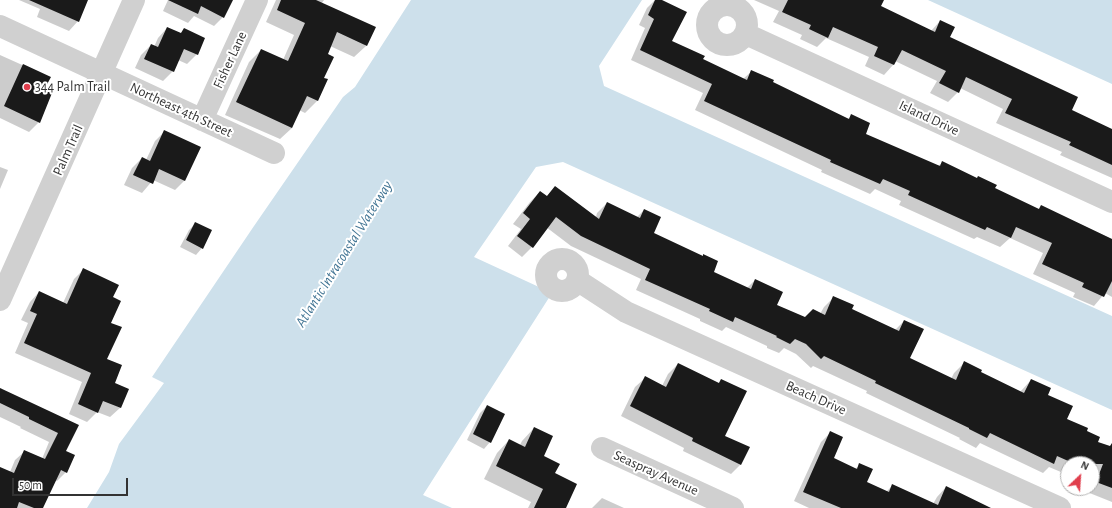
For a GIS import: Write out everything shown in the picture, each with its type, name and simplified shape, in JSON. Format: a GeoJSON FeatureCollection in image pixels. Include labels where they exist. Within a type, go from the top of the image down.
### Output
{"type":"FeatureCollection","features":[{"type":"Feature","properties":{"kind":"street","name":"Palm Trail"},"geometry":{"type":"LineString","coordinates":[[0,300],[134,0]]}},
{"type":"Feature","properties":{"kind":"street","name":"Fisher Lane"},"geometry":{"type":"LineString","coordinates":[[202,120],[257,0]]}},
{"type":"Feature","properties":{"kind":"street","name":"Northeast 4th Street"},"geometry":{"type":"LineString","coordinates":[[0,26],[274,153]]}},
{"type":"Feature","properties":{"kind":"street","name":"Island Drive"},"geometry":{"type":"LineString","coordinates":[[746,34],[1112,202]]}},
{"type":"Feature","properties":{"kind":"street","name":"Beach Drive"},"geometry":{"type":"LineString","coordinates":[[577,280],[626,312],[1026,501],[1060,508]]}},
{"type":"Feature","properties":{"kind":"street","name":"Seaspray Avenue"},"geometry":{"type":"LineString","coordinates":[[602,448],[733,508]]}},
{"type":"Feature","properties":{"kind":"water","name":"Atlantic Intracoastal Waterway"},"geometry":{"type":"Polygon","coordinates":[[[411,0],[642,0],[599,66],[604,86],[1112,316],[1112,410],[563,162],[536,167],[474,257],[552,293],[423,495],[452,508],[87,508],[109,472],[119,444],[164,383],[152,377],[343,97],[355,87],[411,0]]]}},
{"type":"Feature","properties":{"kind":"water"},"geometry":{"type":"Polygon","coordinates":[[[928,0],[1112,0],[1112,84],[928,0]]]}},
{"type":"Feature","properties":{"kind":"building"},"geometry":{"type":"Polygon","coordinates":[[[29,0],[88,0],[79,22],[29,0]]]}},
{"type":"Feature","properties":{"kind":"building"},"geometry":{"type":"Polygon","coordinates":[[[168,0],[233,0],[224,18],[201,6],[198,14],[168,0]]]}},
{"type":"Feature","properties":{"kind":"building"},"geometry":{"type":"Polygon","coordinates":[[[281,0],[316,0],[376,27],[367,46],[337,32],[328,54],[334,57],[324,78],[328,79],[318,101],[307,96],[292,128],[236,102],[261,49],[288,61],[305,23],[277,10],[281,0]]]}},
{"type":"Feature","properties":{"kind":"building"},"geometry":{"type":"Polygon","coordinates":[[[655,0],[662,0],[687,12],[672,41],[705,56],[703,59],[747,80],[751,70],[774,80],[773,82],[849,119],[851,114],[870,123],[866,134],[940,166],[942,161],[977,178],[978,176],[997,185],[995,188],[1039,209],[1041,205],[1112,239],[1112,281],[1104,297],[1082,287],[1084,283],[1042,264],[1052,243],[1016,227],[1011,238],[987,227],[985,230],[908,195],[910,191],[883,179],[880,184],[830,162],[831,160],[704,101],[712,84],[640,50],[654,19],[648,15],[655,0]]]}},
{"type":"Feature","properties":{"kind":"building"},"geometry":{"type":"Polygon","coordinates":[[[788,0],[884,0],[881,6],[935,32],[940,20],[955,27],[950,37],[1078,97],[1072,110],[1112,129],[1112,165],[1069,145],[1071,142],[1005,113],[1012,99],[966,77],[959,93],[939,83],[946,71],[902,50],[894,65],[874,56],[878,47],[833,27],[828,38],[809,29],[811,25],[782,12],[788,0]]]}},
{"type":"Feature","properties":{"kind":"building"},"geometry":{"type":"Polygon","coordinates":[[[167,27],[181,33],[184,28],[205,38],[198,55],[184,49],[174,72],[144,59],[151,44],[158,47],[167,27]]]}},
{"type":"Feature","properties":{"kind":"building","name":"344 Palm Trail"},"geometry":{"type":"Polygon","coordinates":[[[23,64],[51,77],[44,90],[52,93],[40,123],[4,106],[23,64]]]}},
{"type":"Feature","properties":{"kind":"building"},"geometry":{"type":"Polygon","coordinates":[[[164,130],[201,147],[185,181],[159,169],[153,184],[133,175],[142,157],[150,161],[164,130]]]}},
{"type":"Feature","properties":{"kind":"building"},"geometry":{"type":"Polygon","coordinates":[[[555,186],[599,219],[607,202],[640,218],[644,209],[661,217],[654,233],[703,256],[703,254],[718,261],[714,272],[751,289],[755,279],[783,292],[777,305],[805,317],[813,309],[825,315],[833,296],[854,305],[852,309],[899,331],[904,320],[924,329],[910,358],[956,380],[964,361],[982,370],[981,372],[1024,393],[1031,379],[1051,388],[1048,395],[1073,406],[1067,419],[1088,428],[1087,431],[1100,437],[1098,442],[1110,446],[1112,443],[1112,488],[1100,484],[1100,472],[1103,464],[1100,464],[1100,456],[1060,456],[1060,457],[1057,456],[1054,464],[990,433],[987,438],[875,383],[876,381],[824,356],[821,359],[806,344],[795,339],[790,344],[776,337],[777,336],[735,317],[733,322],[709,311],[710,309],[645,280],[650,269],[581,236],[556,217],[533,248],[517,236],[530,219],[523,213],[540,191],[547,196],[555,186]]]}},
{"type":"Feature","properties":{"kind":"building"},"geometry":{"type":"Polygon","coordinates":[[[195,222],[212,230],[203,249],[186,240],[195,222]]]}},
{"type":"Feature","properties":{"kind":"building"},"geometry":{"type":"Polygon","coordinates":[[[83,268],[119,285],[113,297],[121,301],[111,323],[122,327],[107,359],[122,365],[115,383],[129,389],[121,408],[103,401],[98,413],[78,404],[91,373],[24,343],[37,314],[30,311],[39,291],[67,304],[83,268]]]}},
{"type":"Feature","properties":{"kind":"building"},"geometry":{"type":"Polygon","coordinates":[[[678,363],[719,383],[721,379],[747,391],[725,436],[750,447],[741,465],[692,441],[693,438],[630,406],[645,376],[666,387],[678,363]]]}},
{"type":"Feature","properties":{"kind":"building"},"geometry":{"type":"Polygon","coordinates":[[[0,388],[79,425],[66,451],[75,455],[67,473],[61,470],[43,508],[34,508],[19,502],[17,508],[0,508],[0,467],[14,473],[24,450],[45,459],[58,433],[0,403],[0,388]]]}},
{"type":"Feature","properties":{"kind":"building"},"geometry":{"type":"Polygon","coordinates":[[[487,405],[505,414],[491,443],[473,434],[487,405]]]}},
{"type":"Feature","properties":{"kind":"building"},"geometry":{"type":"Polygon","coordinates":[[[534,427],[553,436],[544,456],[560,464],[555,473],[577,484],[566,508],[534,508],[543,489],[496,466],[509,439],[525,447],[534,427]]]}},
{"type":"Feature","properties":{"kind":"building"},"geometry":{"type":"Polygon","coordinates":[[[830,431],[843,437],[834,458],[857,469],[859,463],[873,469],[867,482],[889,492],[892,484],[938,505],[946,486],[991,508],[841,508],[803,492],[830,431]]]}},
{"type":"Feature","properties":{"kind":"place","name":"344 Palm Trail"},"geometry":{"type":"Point","coordinates":[27,87]}}]}
